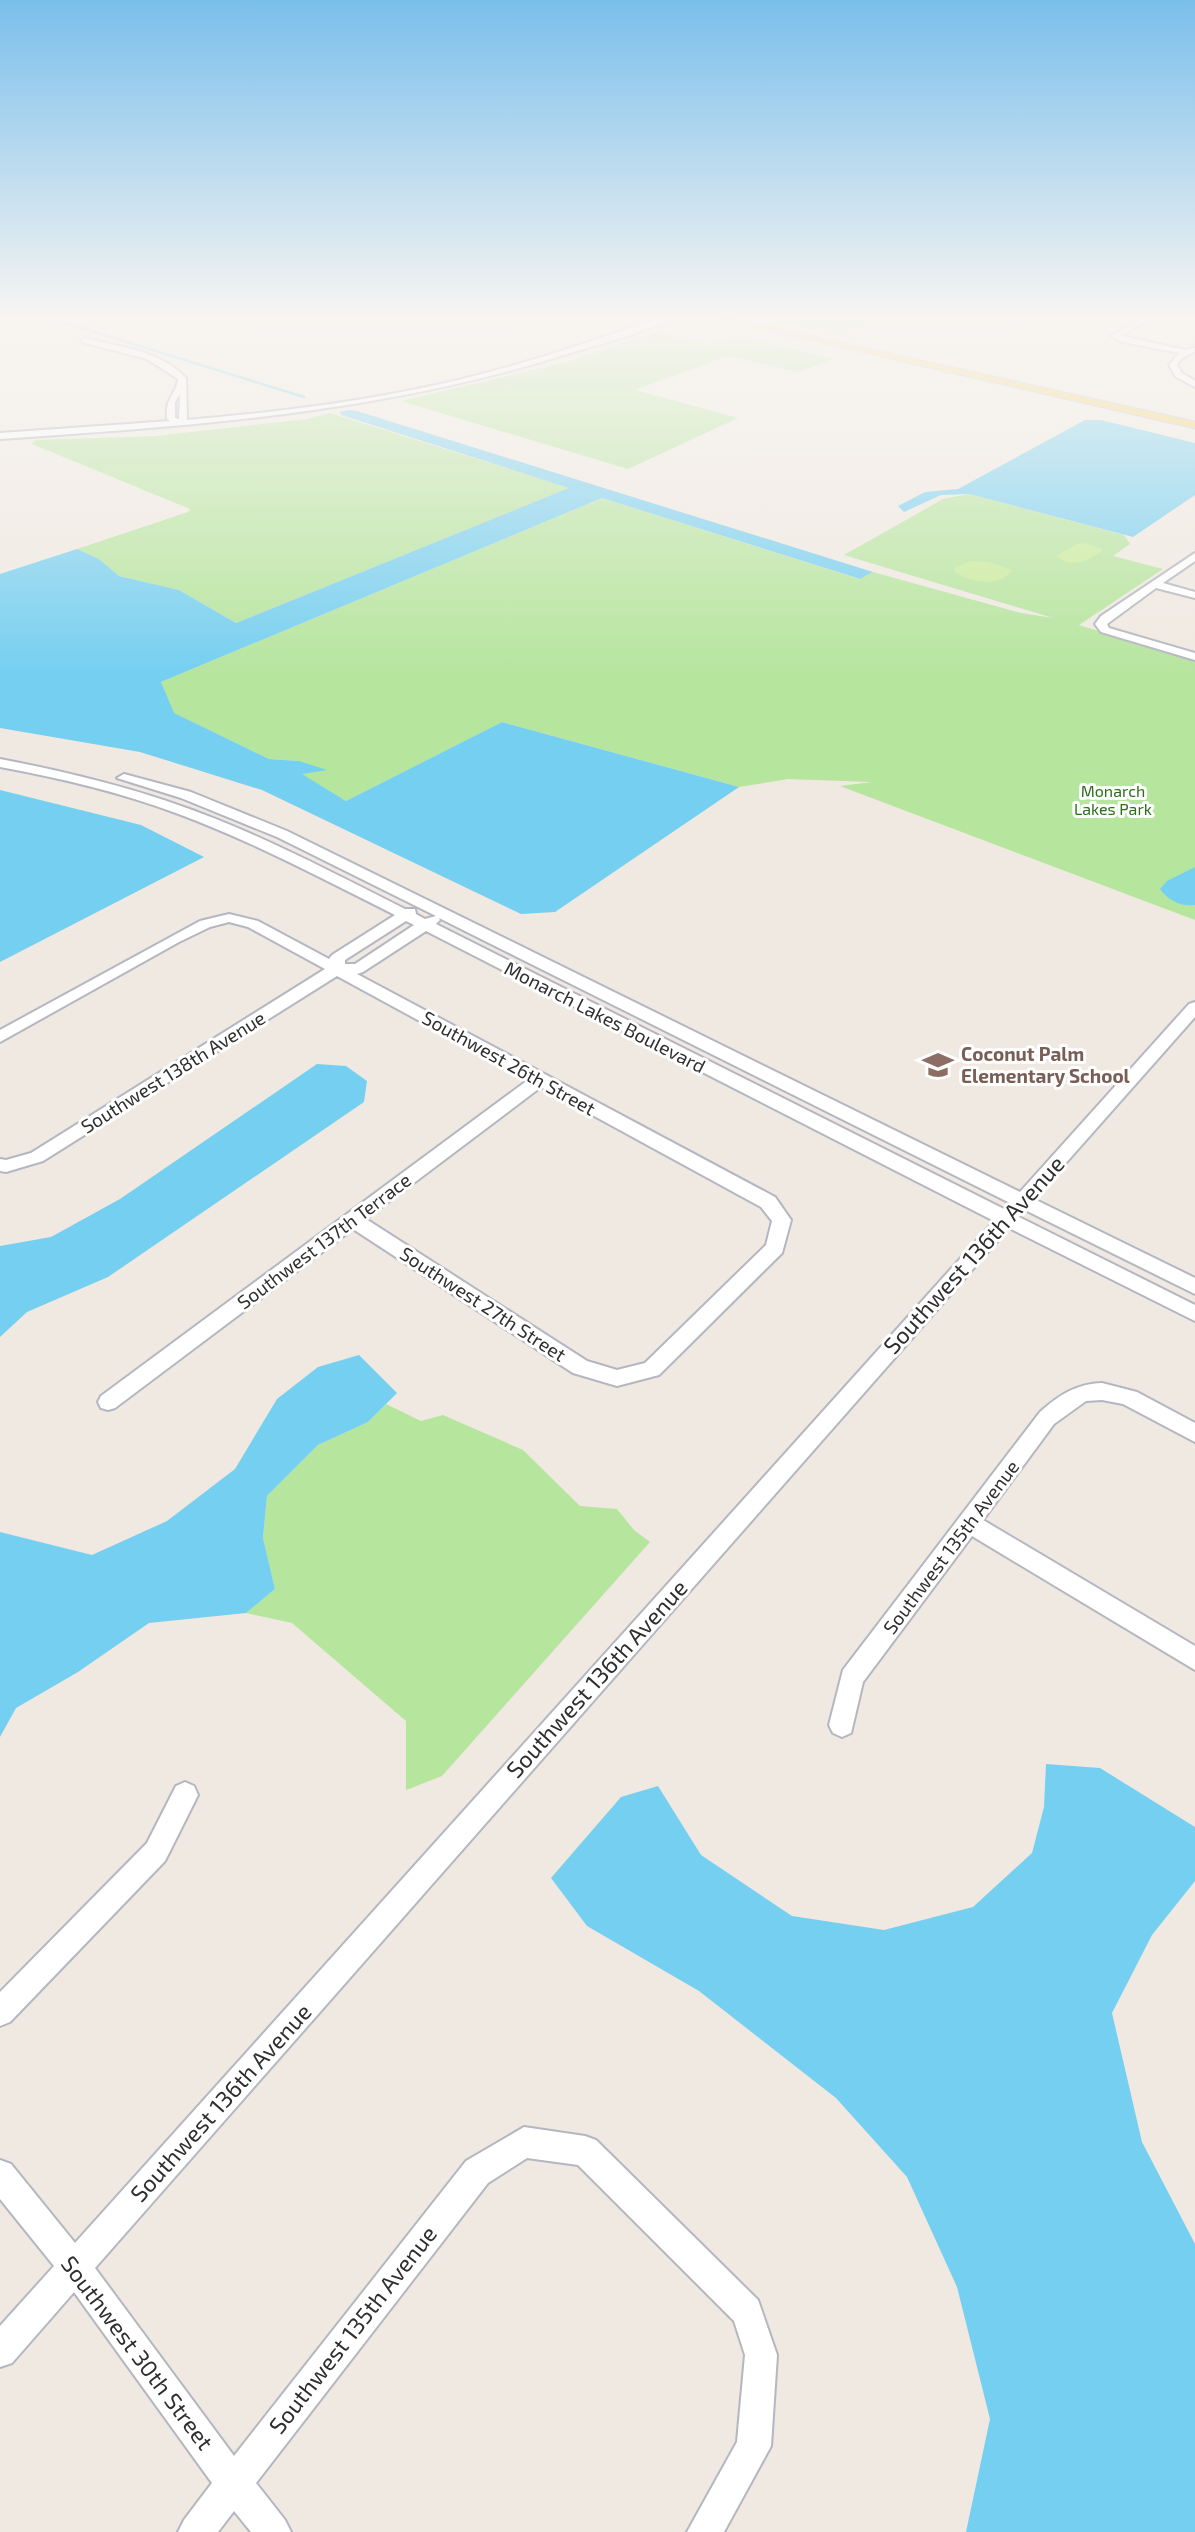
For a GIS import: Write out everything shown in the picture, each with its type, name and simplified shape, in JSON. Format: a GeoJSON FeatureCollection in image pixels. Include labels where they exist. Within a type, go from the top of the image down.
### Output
{"type":"FeatureCollection","features":[{"type":"Feature","properties":{"kind":"street"},"geometry":{"type":"LineString","coordinates":[[1195,556],[1105,618],[1101,624],[1105,630],[1195,657]]}},
{"type":"Feature","properties":{"kind":"street"},"geometry":{"type":"LineString","coordinates":[[1155,584],[1195,595]]}},
{"type":"Feature","properties":{"kind":"street","name":"Monarch Lakes Boulevard"},"geometry":{"type":"LineString","coordinates":[[0,750],[68,763],[186,795],[236,814],[320,853],[443,914],[1013,1210],[1195,1314]]}},
{"type":"Feature","properties":{"kind":"street","name":"Monarch Lakes Boulevard"},"geometry":{"type":"LineString","coordinates":[[0,763],[96,782],[196,815],[283,853],[403,916],[1013,1210],[1195,1287]]}},
{"type":"Feature","properties":{"kind":"street"},"geometry":{"type":"LineString","coordinates":[[196,815],[209,811],[291,847],[320,853]]}},
{"type":"Feature","properties":{"kind":"street","name":"Southwest 138th Avenue"},"geometry":{"type":"LineString","coordinates":[[337,969],[337,958],[422,904]]}},
{"type":"Feature","properties":{"kind":"street","name":"Southwest 138th Avenue"},"geometry":{"type":"LineString","coordinates":[[3,1166],[37,1157],[337,969],[358,969],[443,914]]}},
{"type":"Feature","properties":{"kind":"street","name":"Southwest 26th Street"},"geometry":{"type":"LineString","coordinates":[[0,1037],[174,939],[205,924],[229,918],[253,924],[768,1202],[782,1220],[775,1248],[652,1369],[618,1378]]}},
{"type":"Feature","properties":{"kind":"street"},"geometry":{"type":"LineString","coordinates":[[352,948],[373,960]]}},
{"type":"Feature","properties":{"kind":"street","name":"Southwest 136th Avenue"},"geometry":{"type":"LineString","coordinates":[[0,2351],[1195,1007]]}},
{"type":"Feature","properties":{"kind":"street","name":"Southwest 137th Terrace"},"geometry":{"type":"LineString","coordinates":[[108,1402],[539,1080]]}},
{"type":"Feature","properties":{"kind":"street","name":"Southwest 27th Street"},"geometry":{"type":"LineString","coordinates":[[353,1220],[580,1367],[618,1378]]}},
{"type":"Feature","properties":{"kind":"street","name":"Southwest 135th Avenue"},"geometry":{"type":"LineString","coordinates":[[842,1725],[852,1678],[1047,1418],[1070,1399],[1089,1392],[1112,1393],[1195,1433]]}},
{"type":"Feature","properties":{"kind":"street"},"geometry":{"type":"LineString","coordinates":[[969,1523],[1195,1658]]}},
{"type":"Feature","properties":{"kind":"street"},"geometry":{"type":"LineString","coordinates":[[0,2012],[156,1852],[185,1795]]}},
{"type":"Feature","properties":{"kind":"street","name":"Southwest 135th Avenue"},"geometry":{"type":"LineString","coordinates":[[196,2532],[477,2172],[524,2142],[585,2151],[747,2311],[761,2355],[754,2446],[705,2532]]}},
{"type":"Feature","properties":{"kind":"street","name":"Southwest 30th Street"},"geometry":{"type":"LineString","coordinates":[[0,2175],[75,2267],[233,2483],[273,2532]]}},
{"type":"Feature","properties":{"kind":"green space"},"geometry":{"type":"Polygon","coordinates":[[[121,437],[407,437],[570,488],[236,623],[179,590],[119,576],[99,559],[77,549],[188,512],[190,509],[32,444],[35,440],[121,437]]]}},
{"type":"Feature","properties":{"kind":"green space"},"geometry":{"type":"Polygon","coordinates":[[[522,437],[697,437],[628,469],[522,437]]]}},
{"type":"Feature","properties":{"kind":"green space","name":"Monarch Lakes Park"},"geometry":{"type":"Polygon","coordinates":[[[969,494],[1124,535],[1130,544],[1113,556],[1163,569],[1079,625],[1195,661],[1195,920],[840,786],[872,782],[788,779],[739,787],[502,722],[346,801],[301,774],[299,761],[269,759],[173,713],[161,682],[602,498],[859,579],[873,572],[1021,613],[1053,618],[844,555],[943,499],[969,494]]]}},
{"type":"Feature","properties":{"kind":"green space"},"geometry":{"type":"Polygon","coordinates":[[[1084,543],[1102,551],[1074,563],[1056,556],[1078,544],[1084,543]]]}},
{"type":"Feature","properties":{"kind":"green space"},"geometry":{"type":"Polygon","coordinates":[[[970,561],[989,562],[1012,570],[1000,579],[984,582],[954,571],[970,561]]]}},
{"type":"Feature","properties":{"kind":"green space"},"geometry":{"type":"Polygon","coordinates":[[[386,1404],[421,1421],[443,1415],[523,1450],[580,1506],[617,1509],[634,1530],[650,1542],[442,1776],[406,1790],[406,1721],[292,1623],[246,1613],[275,1589],[263,1538],[267,1496],[318,1445],[368,1422],[386,1404]]]}},
{"type":"Feature","properties":{"kind":"water"},"geometry":{"type":"Polygon","coordinates":[[[410,437],[441,437],[873,572],[860,579],[602,498],[161,682],[174,713],[269,759],[299,761],[327,770],[302,774],[346,801],[502,722],[739,787],[555,912],[521,914],[262,790],[140,752],[0,728],[0,574],[77,549],[99,559],[119,576],[179,590],[236,623],[569,488],[410,437]]]}},
{"type":"Feature","properties":{"kind":"water"},"geometry":{"type":"Polygon","coordinates":[[[1053,437],[1171,437],[1195,443],[1195,495],[1133,537],[969,494],[941,495],[904,512],[898,506],[925,492],[958,489],[1053,437]]]}},
{"type":"Feature","properties":{"kind":"water"},"geometry":{"type":"Polygon","coordinates":[[[0,790],[141,825],[204,857],[0,962],[0,790]]]}},
{"type":"Feature","properties":{"kind":"water"},"geometry":{"type":"Polygon","coordinates":[[[1195,867],[1195,905],[1175,902],[1160,889],[1167,881],[1195,867]]]}},
{"type":"Feature","properties":{"kind":"water"},"geometry":{"type":"Polygon","coordinates":[[[317,1064],[346,1066],[367,1081],[364,1102],[108,1277],[27,1312],[0,1337],[0,1246],[51,1237],[120,1199],[317,1064]]]}},
{"type":"Feature","properties":{"kind":"water"},"geometry":{"type":"Polygon","coordinates":[[[359,1355],[397,1393],[368,1422],[318,1445],[267,1496],[263,1538],[275,1589],[246,1613],[149,1623],[78,1672],[16,1708],[0,1737],[0,1532],[92,1555],[167,1521],[235,1469],[277,1399],[318,1367],[359,1355]]]}},
{"type":"Feature","properties":{"kind":"water"},"geometry":{"type":"Polygon","coordinates":[[[1046,1764],[1100,1768],[1195,1827],[1195,1881],[1152,1935],[1112,2013],[1142,2142],[1195,2244],[1195,2532],[966,2532],[990,2419],[957,2287],[907,2177],[836,2098],[699,1991],[587,1926],[551,1878],[621,1797],[658,1786],[701,1855],[792,1916],[884,1930],[973,1907],[1032,1853],[1044,1807],[1046,1764]]]}},
{"type":"Feature","properties":{"kind":"place","name":"Coconut Palm Elementary School"},"geometry":{"type":"Point","coordinates":[938,1065]}}]}
